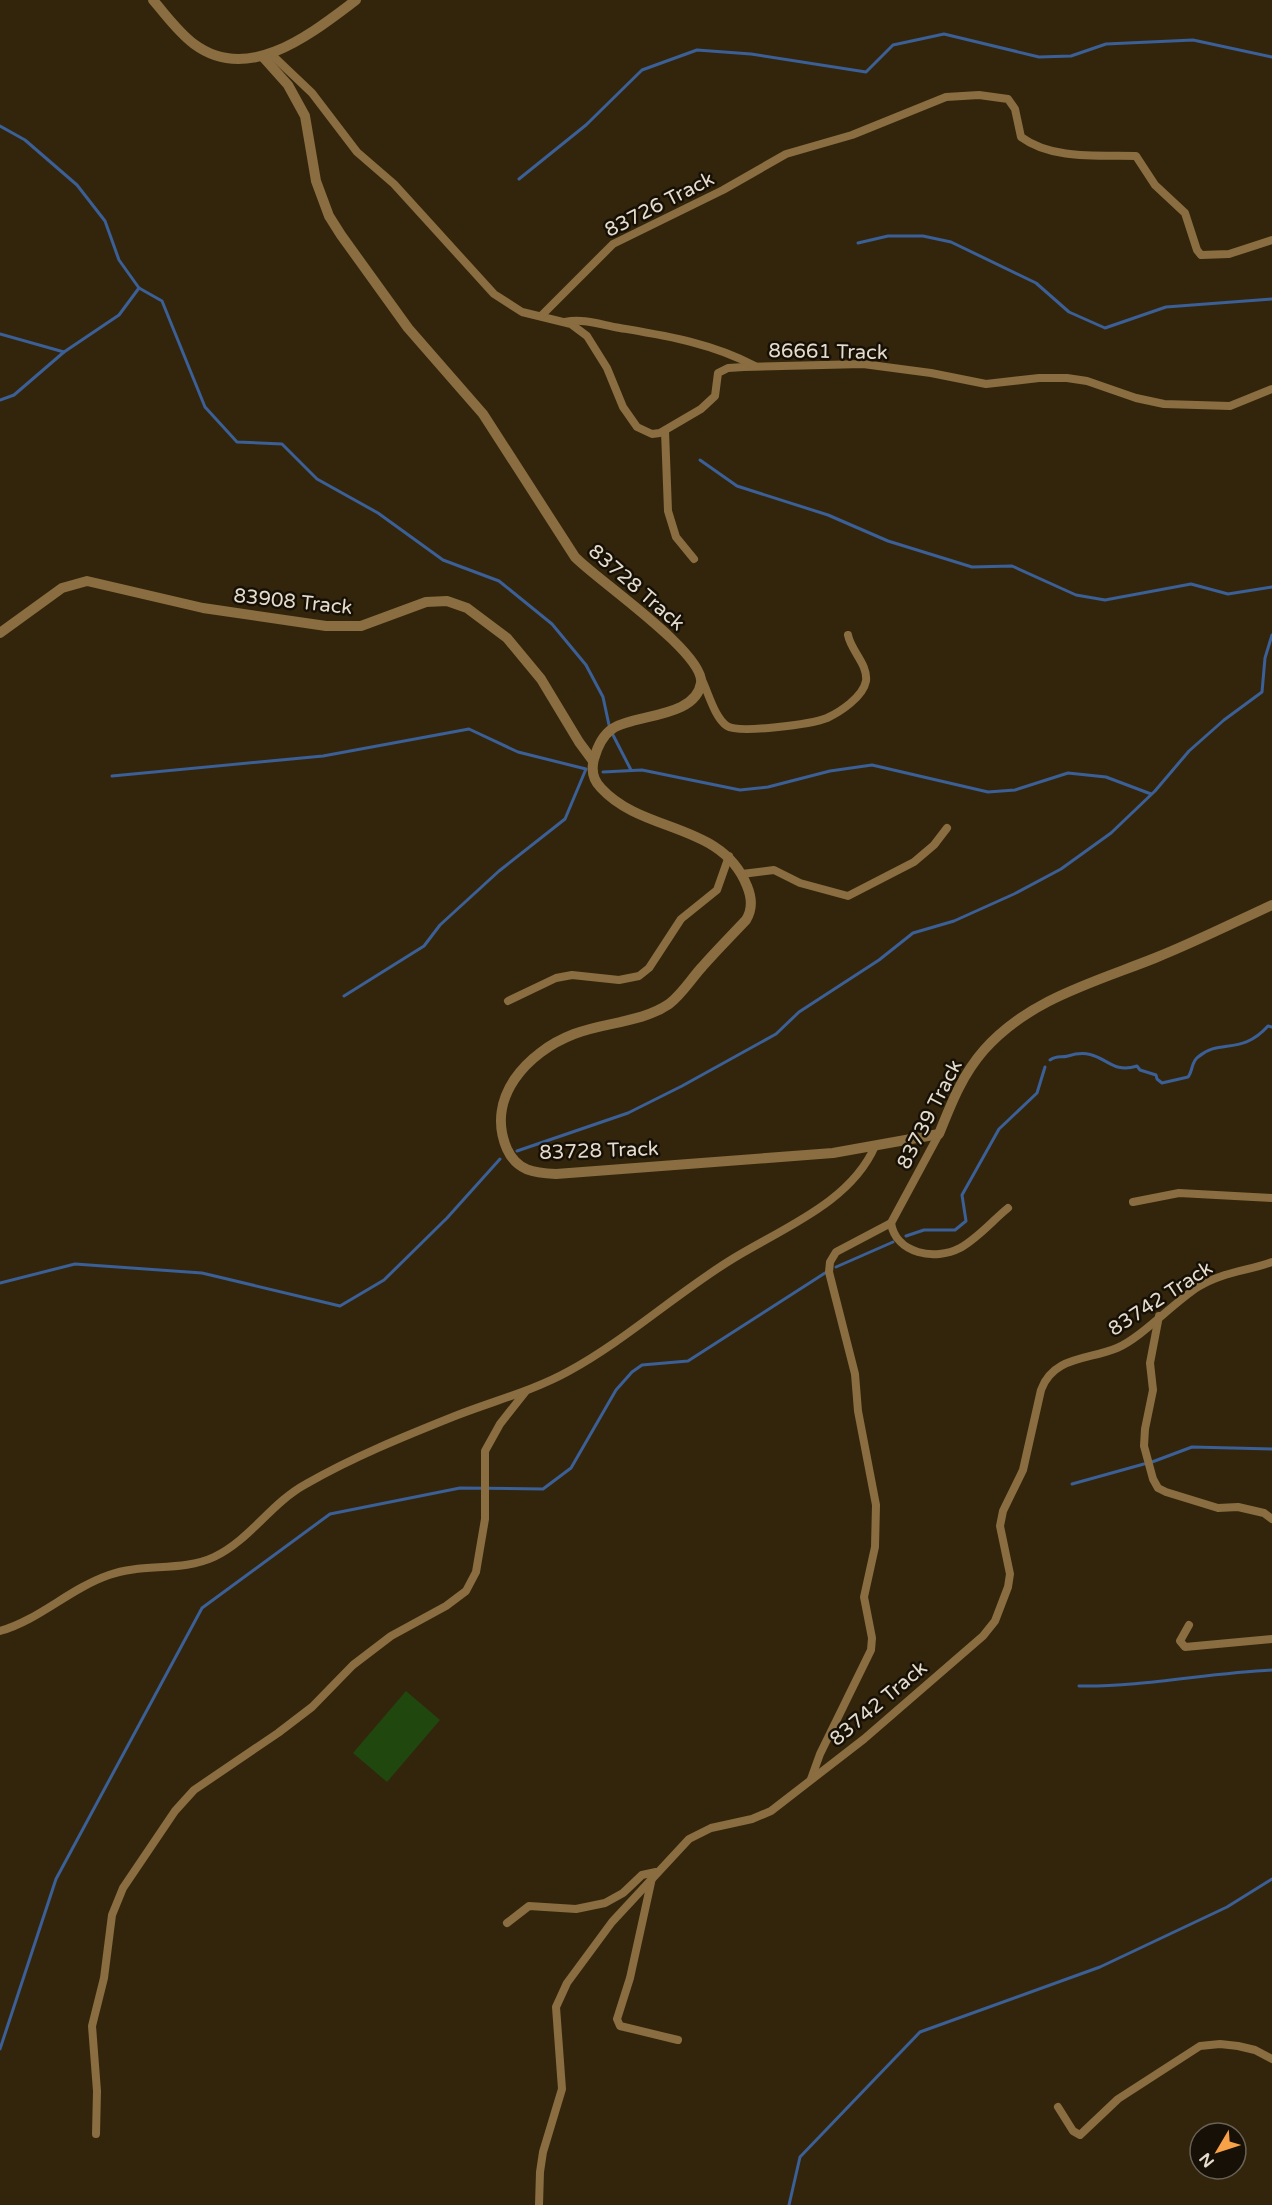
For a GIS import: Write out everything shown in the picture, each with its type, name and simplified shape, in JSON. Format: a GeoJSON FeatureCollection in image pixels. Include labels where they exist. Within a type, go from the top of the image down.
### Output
{"type":"FeatureCollection","features":[{"type":"Feature","properties":{"kind":"street"},"geometry":{"type":"LineString","coordinates":[[153,0],[184,36],[207,51],[236,58],[267,55],[307,35],[356,0]]}},
{"type":"Feature","properties":{"kind":"street"},"geometry":{"type":"LineString","coordinates":[[267,55],[312,93],[357,152],[394,184],[494,294],[522,312],[579,328],[596,348],[623,407],[637,427],[652,434],[665,431],[668,511],[676,537],[694,559]]}},
{"type":"Feature","properties":{"kind":"street","name":"83728 Track"},"geometry":{"type":"LineString","coordinates":[[267,55],[305,116],[316,181],[329,216],[340,235],[408,328],[483,414],[575,557],[588,571],[657,624],[693,663],[700,677]]}},
{"type":"Feature","properties":{"kind":"street","name":"83726 Track"},"geometry":{"type":"LineString","coordinates":[[541,316],[613,244],[723,190],[786,154],[852,135],[946,97],[964,95],[1008,99],[1015,109],[1018,132],[1032,144],[1070,154],[1136,156],[1155,185],[1185,213],[1197,250],[1201,255],[1228,254],[1272,240]]}},
{"type":"Feature","properties":{"kind":"street"},"geometry":{"type":"LineString","coordinates":[[563,322],[591,321],[687,340],[721,350],[755,366]]}},
{"type":"Feature","properties":{"kind":"street","name":"86661 Track"},"geometry":{"type":"LineString","coordinates":[[665,431],[712,402],[717,377],[722,370],[755,366],[862,364],[931,373],[986,384],[1040,378],[1067,378],[1087,381],[1142,400],[1164,404],[1230,406],[1272,389]]}},
{"type":"Feature","properties":{"kind":"street","name":"83908 Track"},"geometry":{"type":"LineString","coordinates":[[0,633],[62,588],[87,581],[203,608],[326,626],[361,626],[426,602],[447,602],[467,608],[507,638],[541,679],[579,742],[593,760]]}},
{"type":"Feature","properties":{"kind":"street"},"geometry":{"type":"LineString","coordinates":[[700,677],[718,716],[725,725],[732,728],[769,728],[821,720],[853,700],[865,684],[866,672],[848,635]]}},
{"type":"Feature","properties":{"kind":"street"},"geometry":{"type":"LineString","coordinates":[[593,760],[598,745],[612,729],[682,706],[698,691],[700,677]]}},
{"type":"Feature","properties":{"kind":"street","name":"83728 Track"},"geometry":{"type":"LineString","coordinates":[[593,760],[595,780],[615,800],[637,813],[705,840],[729,856],[742,874],[751,901],[749,915],[676,998],[651,1013],[562,1039],[521,1071],[506,1092],[501,1104],[501,1130],[509,1154],[524,1170],[556,1174],[769,1156],[801,1156],[939,1134]]}},
{"type":"Feature","properties":{"kind":"street"},"geometry":{"type":"LineString","coordinates":[[742,874],[774,870],[800,883],[848,896],[914,862],[934,845],[947,828]]}},
{"type":"Feature","properties":{"kind":"street"},"geometry":{"type":"LineString","coordinates":[[508,1001],[556,978],[572,975],[619,980],[639,976],[649,968],[681,919],[717,890],[729,856]]}},
{"type":"Feature","properties":{"kind":"street","name":"83739 Track"},"geometry":{"type":"LineString","coordinates":[[891,1223],[939,1134],[957,1090],[985,1049],[1031,1011],[1069,991],[1186,945],[1272,905]]}},
{"type":"Feature","properties":{"kind":"street"},"geometry":{"type":"LineString","coordinates":[[0,1631],[28,1620],[64,1595],[111,1573],[186,1564],[217,1556],[242,1540],[292,1492],[306,1483],[422,1430],[526,1390],[585,1362],[707,1275],[839,1194],[862,1170],[875,1146]]}},
{"type":"Feature","properties":{"kind":"street"},"geometry":{"type":"LineString","coordinates":[[1133,1202],[1179,1193],[1272,1198]]}},
{"type":"Feature","properties":{"kind":"street"},"geometry":{"type":"LineString","coordinates":[[811,1779],[820,1754],[871,1650],[872,1638],[864,1597],[877,1527],[876,1505],[858,1411],[855,1374],[829,1272],[830,1262],[836,1252],[891,1223],[892,1231],[903,1247],[912,1251],[936,1254],[959,1248],[1008,1208]]}},
{"type":"Feature","properties":{"kind":"street","name":"83742 Track"},"geometry":{"type":"LineString","coordinates":[[539,2205],[543,2152],[562,2089],[563,2074],[556,2019],[558,2001],[567,1983],[612,1922],[688,1839],[699,1833],[763,1816],[864,1739],[968,1650],[995,1621],[1003,1604],[1010,1574],[1000,1526],[1003,1511],[1023,1470],[1044,1381],[1062,1364],[1125,1343],[1212,1279],[1272,1262]]}},
{"type":"Feature","properties":{"kind":"street"},"geometry":{"type":"LineString","coordinates":[[1159,1316],[1150,1363],[1153,1390],[1144,1429],[1144,1446],[1153,1479],[1158,1488],[1218,1508],[1238,1507],[1263,1513],[1272,1519]]}},
{"type":"Feature","properties":{"kind":"street"},"geometry":{"type":"LineString","coordinates":[[96,2134],[97,2091],[92,2026],[104,1978],[112,1915],[123,1888],[174,1811],[194,1790],[312,1707],[353,1665],[391,1636],[446,1606],[466,1590],[476,1572],[485,1520],[485,1451],[500,1424],[526,1390]]}},
{"type":"Feature","properties":{"kind":"street"},"geometry":{"type":"LineString","coordinates":[[1189,1625],[1180,1641],[1185,1647],[1272,1640]]}},
{"type":"Feature","properties":{"kind":"street"},"geometry":{"type":"LineString","coordinates":[[507,1923],[529,1906],[576,1909],[605,1903],[623,1893],[642,1875],[654,1874],[630,1978],[617,2019],[620,2026],[678,2040]]}},
{"type":"Feature","properties":{"kind":"street"},"geometry":{"type":"LineString","coordinates":[[1058,2107],[1073,2132],[1080,2135],[1118,2099],[1190,2050],[1220,2044],[1255,2050],[1272,2059]]}},
{"type":"Feature","properties":{"kind":"green space"},"geometry":{"type":"Polygon","coordinates":[[[406,1691],[440,1720],[387,1782],[353,1753],[406,1691]]]}},
{"type":"Feature","properties":{"kind":"waterway"},"geometry":{"type":"LineString","coordinates":[[519,179],[586,125],[642,70],[697,50],[751,54],[866,72],[893,45],[944,34],[1039,57],[1071,56],[1106,44],[1193,40],[1272,57]]}},
{"type":"Feature","properties":{"kind":"waterway"},"geometry":{"type":"LineString","coordinates":[[0,126],[25,140],[77,185],[105,221],[119,260],[139,288],[162,301],[205,407],[237,442],[282,444],[317,479],[378,513],[443,560],[499,581],[552,624],[586,665],[603,697],[609,725]]}},
{"type":"Feature","properties":{"kind":"waterway"},"geometry":{"type":"LineString","coordinates":[[858,243],[888,236],[923,236],[951,242],[1036,283],[1069,312],[1105,328],[1166,307],[1272,299]]}},
{"type":"Feature","properties":{"kind":"waterway"},"geometry":{"type":"LineString","coordinates":[[0,400],[14,395],[64,352],[119,315],[139,288]]}},
{"type":"Feature","properties":{"kind":"waterway"},"geometry":{"type":"LineString","coordinates":[[0,334],[64,352]]}},
{"type":"Feature","properties":{"kind":"waterway"},"geometry":{"type":"LineString","coordinates":[[700,460],[737,486],[828,515],[888,541],[972,567],[1012,566],[1076,595],[1105,600],[1191,584],[1228,594],[1272,587]]}},
{"type":"Feature","properties":{"kind":"waterway"},"geometry":{"type":"LineString","coordinates":[[517,1151],[628,1113],[682,1086],[776,1034],[799,1012],[879,960],[913,933],[954,921],[1014,894],[1061,869],[1111,833],[1155,791],[1189,751],[1224,720],[1262,692],[1265,658],[1272,635]]}},
{"type":"Feature","properties":{"kind":"waterway"},"geometry":{"type":"LineString","coordinates":[[112,776],[323,756],[469,729],[518,752],[586,769],[565,819],[499,871],[440,925],[424,946],[344,996]]}},
{"type":"Feature","properties":{"kind":"waterway"},"geometry":{"type":"LineString","coordinates":[[613,735],[631,770]]}},
{"type":"Feature","properties":{"kind":"waterway"},"geometry":{"type":"LineString","coordinates":[[603,772],[642,770],[740,790],[768,787],[830,771],[872,765],[988,792],[1015,790],[1068,773],[1106,777],[1151,794]]}},
{"type":"Feature","properties":{"kind":"waterway"},"geometry":{"type":"LineString","coordinates":[[1050,1060],[1057,1057],[1090,1054],[1118,1067],[1137,1066],[1140,1070],[1156,1075],[1162,1083],[1188,1077],[1196,1059],[1206,1051],[1249,1041],[1268,1026],[1272,1027]]}},
{"type":"Feature","properties":{"kind":"waterway"},"geometry":{"type":"LineString","coordinates":[[906,1236],[924,1230],[955,1230],[966,1221],[962,1195],[999,1129],[1037,1093],[1045,1067]]}},
{"type":"Feature","properties":{"kind":"waterway"},"geometry":{"type":"LineString","coordinates":[[0,1283],[75,1264],[202,1273],[340,1306],[384,1280],[447,1218],[500,1159]]}},
{"type":"Feature","properties":{"kind":"waterway"},"geometry":{"type":"LineString","coordinates":[[836,1267],[893,1242]]}},
{"type":"Feature","properties":{"kind":"waterway"},"geometry":{"type":"LineString","coordinates":[[0,2049],[56,1879],[202,1608],[330,1514],[460,1488],[543,1489],[571,1468],[616,1390],[632,1372],[642,1365],[688,1361],[825,1273]]}},
{"type":"Feature","properties":{"kind":"waterway"},"geometry":{"type":"LineString","coordinates":[[1152,1462],[1192,1447],[1272,1449]]}},
{"type":"Feature","properties":{"kind":"waterway"},"geometry":{"type":"LineString","coordinates":[[1072,1484],[1144,1464]]}},
{"type":"Feature","properties":{"kind":"waterway"},"geometry":{"type":"LineString","coordinates":[[1079,1686],[1103,1686],[1272,1670]]}},
{"type":"Feature","properties":{"kind":"waterway"},"geometry":{"type":"LineString","coordinates":[[789,2205],[800,2157],[920,2032],[1100,1967],[1227,1907],[1272,1879]]}}]}
